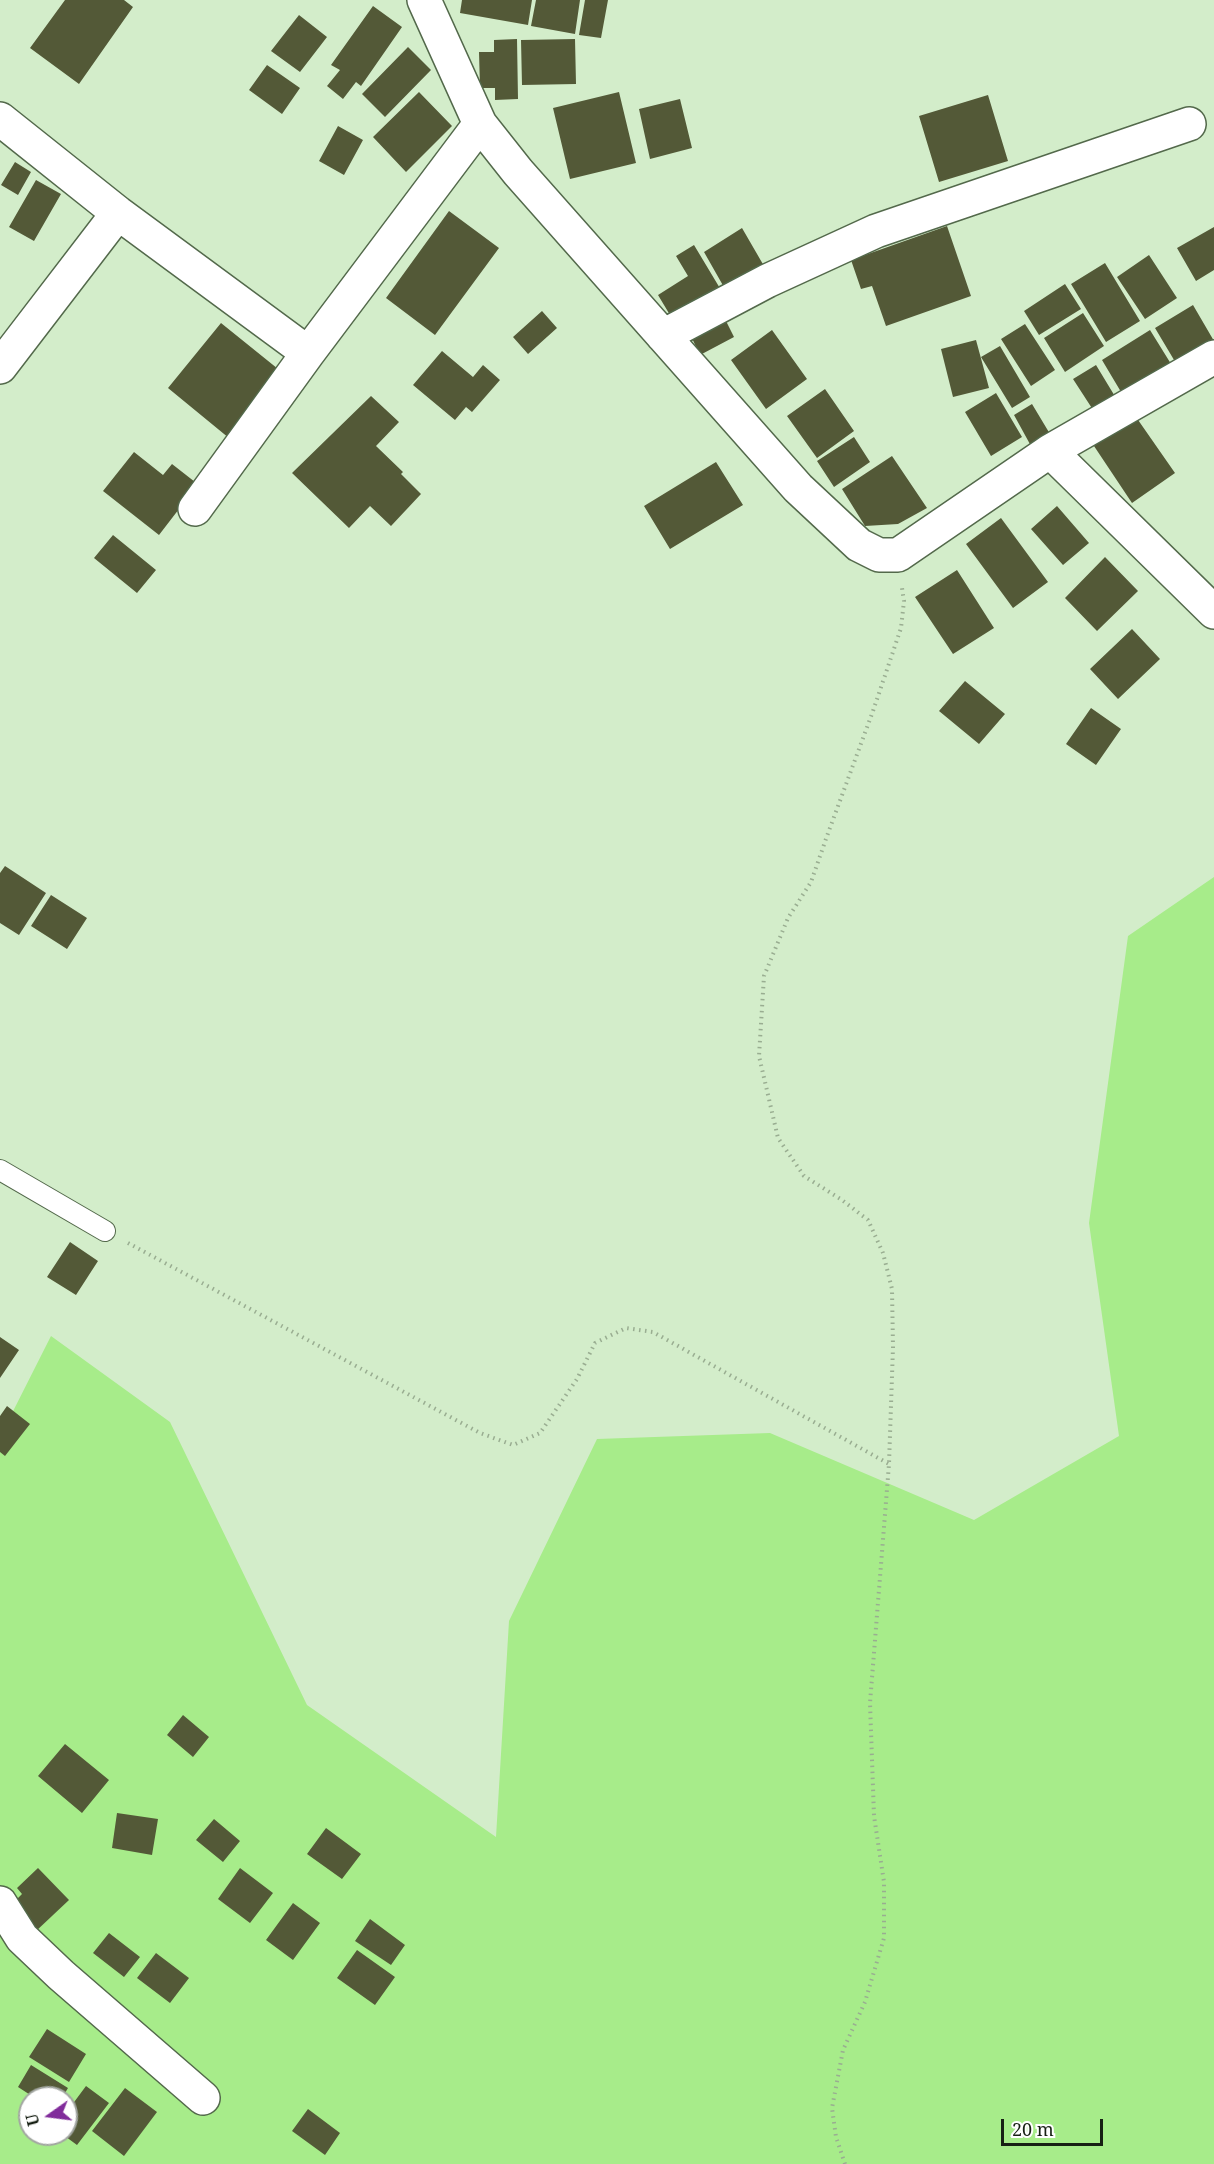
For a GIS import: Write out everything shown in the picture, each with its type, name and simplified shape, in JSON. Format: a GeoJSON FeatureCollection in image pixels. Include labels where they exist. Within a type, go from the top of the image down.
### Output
{"type":"FeatureCollection","features":[{"type":"Feature","properties":{"kind":"street"},"geometry":{"type":"LineString","coordinates":[[424,0],[450,62],[480,124],[518,172],[798,488],[859,545],[879,555],[898,555],[1050,451],[1214,357]]}},
{"type":"Feature","properties":{"kind":"street"},"geometry":{"type":"LineString","coordinates":[[0,119],[118,213],[308,353]]}},
{"type":"Feature","properties":{"kind":"street"},"geometry":{"type":"LineString","coordinates":[[195,509],[308,353],[480,124]]}},
{"type":"Feature","properties":{"kind":"street"},"geometry":{"type":"LineString","coordinates":[[663,336],[767,281],[876,231],[1189,124]]}},
{"type":"Feature","properties":{"kind":"street"},"geometry":{"type":"LineString","coordinates":[[0,367],[118,213]]}},
{"type":"Feature","properties":{"kind":"street"},"geometry":{"type":"LineString","coordinates":[[1050,451],[1214,612]]}},
{"type":"Feature","properties":{"kind":"street"},"geometry":{"type":"LineString","coordinates":[[0,1903],[22,1938],[61,1976],[203,2098]]}},
{"type":"Feature","properties":{"kind":"lane"},"geometry":{"type":"LineString","coordinates":[[0,1170],[105,1231]]}},
{"type":"Feature","properties":{"kind":"path"},"geometry":{"type":"LineString","coordinates":[[846,2164],[836,2137],[832,2108],[843,2050],[865,2002],[884,1938],[884,1882],[874,1816],[870,1703],[889,1464],[892,1289],[883,1253],[868,1220],[804,1176],[778,1138],[759,1056],[764,976],[788,918],[812,882],[901,628],[904,601],[898,555]]}},
{"type":"Feature","properties":{"kind":"path"},"geometry":{"type":"LineString","coordinates":[[105,1231],[480,1433],[513,1445],[540,1433],[577,1379],[595,1343],[626,1328],[652,1332],[889,1464]]}},
{"type":"Feature","properties":{"kind":"green space"},"geometry":{"type":"Polygon","coordinates":[[[1214,877],[1214,2164],[0,2164],[0,1437],[51,1336],[170,1422],[307,1705],[496,1837],[509,1621],[597,1439],[770,1433],[974,1520],[1119,1436],[1089,1223],[1128,936],[1214,877]]]}},
{"type":"Feature","properties":{"kind":"building"},"geometry":{"type":"Polygon","coordinates":[[[65,0],[124,0],[133,7],[79,84],[30,48],[65,0]]]}},
{"type":"Feature","properties":{"kind":"building"},"geometry":{"type":"Polygon","coordinates":[[[462,0],[532,0],[528,25],[460,13],[462,0]]]}},
{"type":"Feature","properties":{"kind":"building"},"geometry":{"type":"Polygon","coordinates":[[[536,0],[580,0],[575,34],[531,26],[536,0]]]}},
{"type":"Feature","properties":{"kind":"building"},"geometry":{"type":"Polygon","coordinates":[[[585,0],[608,0],[601,38],[579,35],[585,0]]]}},
{"type":"Feature","properties":{"kind":"building"},"geometry":{"type":"Polygon","coordinates":[[[373,6],[402,27],[361,86],[356,82],[343,99],[327,86],[340,70],[331,65],[373,6]]]}},
{"type":"Feature","properties":{"kind":"building"},"geometry":{"type":"Polygon","coordinates":[[[299,15],[327,37],[300,72],[271,51],[299,15]]]}},
{"type":"Feature","properties":{"kind":"building"},"geometry":{"type":"Polygon","coordinates":[[[517,39],[518,99],[495,100],[495,88],[480,88],[479,52],[494,52],[494,40],[517,39]]]}},
{"type":"Feature","properties":{"kind":"building"},"geometry":{"type":"Polygon","coordinates":[[[575,39],[576,84],[522,85],[521,40],[575,39]]]}},
{"type":"Feature","properties":{"kind":"building"},"geometry":{"type":"Polygon","coordinates":[[[408,47],[431,70],[385,117],[362,94],[408,47]]]}},
{"type":"Feature","properties":{"kind":"building"},"geometry":{"type":"Polygon","coordinates":[[[267,65],[300,88],[282,114],[249,90],[267,65]]]}},
{"type":"Feature","properties":{"kind":"building"},"geometry":{"type":"Polygon","coordinates":[[[419,92],[452,126],[406,172],[373,137],[419,92]]]}},
{"type":"Feature","properties":{"kind":"building"},"geometry":{"type":"Polygon","coordinates":[[[619,92],[636,163],[570,179],[553,108],[619,92]]]}},
{"type":"Feature","properties":{"kind":"building"},"geometry":{"type":"Polygon","coordinates":[[[988,95],[1008,161],[939,182],[919,116],[988,95]]]}},
{"type":"Feature","properties":{"kind":"building"},"geometry":{"type":"Polygon","coordinates":[[[680,99],[692,148],[650,159],[639,109],[680,99]]]}},
{"type":"Feature","properties":{"kind":"building"},"geometry":{"type":"Polygon","coordinates":[[[338,126],[363,140],[344,175],[319,161],[338,126]]]}},
{"type":"Feature","properties":{"kind":"building"},"geometry":{"type":"Polygon","coordinates":[[[15,162],[31,172],[18,195],[1,185],[15,162]]]}},
{"type":"Feature","properties":{"kind":"building"},"geometry":{"type":"Polygon","coordinates":[[[36,180],[61,194],[34,241],[9,227],[36,180]]]}},
{"type":"Feature","properties":{"kind":"building"},"geometry":{"type":"Polygon","coordinates":[[[449,211],[499,248],[435,335],[386,298],[449,211]]]}},
{"type":"Feature","properties":{"kind":"building"},"geometry":{"type":"Polygon","coordinates":[[[947,226],[971,296],[886,326],[872,286],[861,289],[851,260],[947,226]]]}},
{"type":"Feature","properties":{"kind":"building"},"geometry":{"type":"Polygon","coordinates":[[[1214,227],[1214,270],[1196,281],[1177,248],[1214,227]]]}},
{"type":"Feature","properties":{"kind":"building"},"geometry":{"type":"Polygon","coordinates":[[[742,228],[764,266],[725,289],[704,252],[742,228]]]}},
{"type":"Feature","properties":{"kind":"building"},"geometry":{"type":"Polygon","coordinates":[[[694,245],[721,290],[673,320],[658,295],[688,276],[676,256],[694,245]]]}},
{"type":"Feature","properties":{"kind":"building"},"geometry":{"type":"Polygon","coordinates":[[[1149,255],[1177,298],[1145,319],[1117,277],[1149,255]]]}},
{"type":"Feature","properties":{"kind":"building"},"geometry":{"type":"Polygon","coordinates":[[[1105,263],[1140,321],[1106,342],[1071,284],[1105,263]]]}},
{"type":"Feature","properties":{"kind":"building"},"geometry":{"type":"Polygon","coordinates":[[[1065,284],[1081,309],[1039,335],[1024,311],[1065,284]]]}},
{"type":"Feature","properties":{"kind":"building"},"geometry":{"type":"Polygon","coordinates":[[[1193,305],[1214,341],[1180,370],[1155,328],[1193,305]]]}},
{"type":"Feature","properties":{"kind":"building"},"geometry":{"type":"Polygon","coordinates":[[[542,311],[557,328],[528,354],[513,337],[542,311]]]}},
{"type":"Feature","properties":{"kind":"building"},"geometry":{"type":"Polygon","coordinates":[[[722,313],[734,337],[700,355],[688,330],[722,313]]]}},
{"type":"Feature","properties":{"kind":"building"},"geometry":{"type":"Polygon","coordinates":[[[1083,313],[1104,346],[1065,372],[1044,338],[1083,313]]]}},
{"type":"Feature","properties":{"kind":"building"},"geometry":{"type":"Polygon","coordinates":[[[221,323],[288,377],[235,443],[168,388],[221,323]]]}},
{"type":"Feature","properties":{"kind":"building"},"geometry":{"type":"Polygon","coordinates":[[[1025,324],[1055,370],[1031,386],[1001,339],[1025,324]]]}},
{"type":"Feature","properties":{"kind":"building"},"geometry":{"type":"Polygon","coordinates":[[[772,330],[807,379],[766,409],[731,360],[772,330]]]}},
{"type":"Feature","properties":{"kind":"building"},"geometry":{"type":"Polygon","coordinates":[[[1150,330],[1176,372],[1127,402],[1102,360],[1150,330]]]}},
{"type":"Feature","properties":{"kind":"building"},"geometry":{"type":"Polygon","coordinates":[[[976,340],[989,388],[953,397],[941,349],[976,340]]]}},
{"type":"Feature","properties":{"kind":"building"},"geometry":{"type":"Polygon","coordinates":[[[1000,346],[1030,397],[1012,408],[981,357],[1000,346]]]}},
{"type":"Feature","properties":{"kind":"building"},"geometry":{"type":"Polygon","coordinates":[[[442,351],[473,377],[483,365],[500,380],[472,412],[466,407],[455,420],[413,385],[442,351]]]}},
{"type":"Feature","properties":{"kind":"building"},"geometry":{"type":"Polygon","coordinates":[[[1096,365],[1119,403],[1097,416],[1073,379],[1096,365]]]}},
{"type":"Feature","properties":{"kind":"building"},"geometry":{"type":"Polygon","coordinates":[[[825,389],[854,431],[817,458],[787,416],[825,389]]]}},
{"type":"Feature","properties":{"kind":"building"},"geometry":{"type":"Polygon","coordinates":[[[996,393],[1022,437],[991,456],[965,412],[996,393]]]}},
{"type":"Feature","properties":{"kind":"building"},"geometry":{"type":"Polygon","coordinates":[[[371,396],[399,422],[376,446],[403,472],[401,474],[421,494],[391,526],[370,506],[349,528],[292,473],[371,396]]]}},
{"type":"Feature","properties":{"kind":"building"},"geometry":{"type":"Polygon","coordinates":[[[1032,404],[1050,434],[1031,446],[1014,415],[1032,404]]]}},
{"type":"Feature","properties":{"kind":"building"},"geometry":{"type":"Polygon","coordinates":[[[1136,417],[1175,473],[1132,503],[1094,446],[1136,417]]]}},
{"type":"Feature","properties":{"kind":"building"},"geometry":{"type":"Polygon","coordinates":[[[854,437],[870,462],[834,487],[817,461],[854,437]]]}},
{"type":"Feature","properties":{"kind":"building"},"geometry":{"type":"Polygon","coordinates":[[[134,452],[163,475],[172,464],[195,482],[189,496],[159,535],[103,491],[134,452]]]}},
{"type":"Feature","properties":{"kind":"building"},"geometry":{"type":"Polygon","coordinates":[[[892,456],[927,508],[898,524],[865,526],[842,489],[892,456]]]}},
{"type":"Feature","properties":{"kind":"building"},"geometry":{"type":"Polygon","coordinates":[[[716,462],[743,505],[670,549],[644,506],[716,462]]]}},
{"type":"Feature","properties":{"kind":"building"},"geometry":{"type":"Polygon","coordinates":[[[1057,506],[1089,543],[1063,565],[1031,529],[1057,506]]]}},
{"type":"Feature","properties":{"kind":"building"},"geometry":{"type":"Polygon","coordinates":[[[1001,518],[1048,582],[1013,608],[966,544],[1001,518]]]}},
{"type":"Feature","properties":{"kind":"building"},"geometry":{"type":"Polygon","coordinates":[[[113,535],[156,570],[137,593],[94,558],[113,535]]]}},
{"type":"Feature","properties":{"kind":"building"},"geometry":{"type":"Polygon","coordinates":[[[1105,557],[1138,591],[1097,631],[1065,598],[1105,557]]]}},
{"type":"Feature","properties":{"kind":"building"},"geometry":{"type":"Polygon","coordinates":[[[957,570],[994,628],[953,654],[915,597],[957,570]]]}},
{"type":"Feature","properties":{"kind":"building"},"geometry":{"type":"Polygon","coordinates":[[[1132,629],[1160,659],[1118,699],[1090,669],[1132,629]]]}},
{"type":"Feature","properties":{"kind":"building"},"geometry":{"type":"Polygon","coordinates":[[[965,681],[1005,714],[979,744],[939,711],[965,681]]]}},
{"type":"Feature","properties":{"kind":"building"},"geometry":{"type":"Polygon","coordinates":[[[1091,708],[1121,729],[1096,765],[1066,744],[1091,708]]]}},
{"type":"Feature","properties":{"kind":"building"},"geometry":{"type":"Polygon","coordinates":[[[5,866],[46,893],[19,935],[0,923],[0,873],[5,866]]]}},
{"type":"Feature","properties":{"kind":"building"},"geometry":{"type":"Polygon","coordinates":[[[51,895],[87,918],[67,949],[31,926],[51,895]]]}},
{"type":"Feature","properties":{"kind":"building"},"geometry":{"type":"Polygon","coordinates":[[[70,1242],[98,1261],[76,1295],[47,1277],[70,1242]]]}},
{"type":"Feature","properties":{"kind":"building"},"geometry":{"type":"Polygon","coordinates":[[[0,1337],[19,1350],[0,1378],[0,1337]]]}},
{"type":"Feature","properties":{"kind":"building"},"geometry":{"type":"Polygon","coordinates":[[[7,1406],[30,1424],[5,1456],[0,1452],[0,1416],[7,1406]]]}},
{"type":"Feature","properties":{"kind":"building"},"geometry":{"type":"Polygon","coordinates":[[[183,1715],[209,1737],[193,1757],[167,1735],[183,1715]]]}},
{"type":"Feature","properties":{"kind":"building"},"geometry":{"type":"Polygon","coordinates":[[[65,1744],[109,1780],[82,1813],[38,1776],[65,1744]]]}},
{"type":"Feature","properties":{"kind":"building"},"geometry":{"type":"Polygon","coordinates":[[[117,1813],[158,1819],[152,1855],[112,1848],[117,1813]]]}},
{"type":"Feature","properties":{"kind":"building"},"geometry":{"type":"Polygon","coordinates":[[[214,1819],[240,1841],[223,1862],[196,1840],[214,1819]]]}},
{"type":"Feature","properties":{"kind":"building"},"geometry":{"type":"Polygon","coordinates":[[[326,1828],[361,1854],[342,1879],[307,1854],[326,1828]]]}},
{"type":"Feature","properties":{"kind":"building"},"geometry":{"type":"Polygon","coordinates":[[[38,1868],[69,1900],[35,1932],[11,1905],[22,1894],[17,1888],[38,1868]]]}},
{"type":"Feature","properties":{"kind":"building"},"geometry":{"type":"Polygon","coordinates":[[[240,1868],[273,1893],[250,1923],[218,1899],[240,1868]]]}},
{"type":"Feature","properties":{"kind":"building"},"geometry":{"type":"Polygon","coordinates":[[[293,1903],[320,1923],[293,1960],[266,1940],[293,1903]]]}},
{"type":"Feature","properties":{"kind":"building"},"geometry":{"type":"Polygon","coordinates":[[[370,1919],[405,1945],[391,1965],[355,1941],[370,1919]]]}},
{"type":"Feature","properties":{"kind":"building"},"geometry":{"type":"Polygon","coordinates":[[[109,1933],[140,1957],[124,1977],[93,1953],[109,1933]]]}},
{"type":"Feature","properties":{"kind":"building"},"geometry":{"type":"Polygon","coordinates":[[[357,1950],[395,1977],[375,2005],[337,1978],[357,1950]]]}},
{"type":"Feature","properties":{"kind":"building"},"geometry":{"type":"Polygon","coordinates":[[[156,1953],[189,1978],[170,2003],[137,1978],[156,1953]]]}},
{"type":"Feature","properties":{"kind":"building"},"geometry":{"type":"Polygon","coordinates":[[[47,2029],[86,2054],[69,2082],[29,2057],[47,2029]]]}},
{"type":"Feature","properties":{"kind":"building"},"geometry":{"type":"Polygon","coordinates":[[[31,2065],[65,2086],[19,2086],[31,2065]]]}},
{"type":"Feature","properties":{"kind":"building"},"geometry":{"type":"Polygon","coordinates":[[[86,2086],[109,2103],[78,2144],[78,2097],[86,2086]]]}},
{"type":"Feature","properties":{"kind":"building"},"geometry":{"type":"Polygon","coordinates":[[[125,2088],[157,2112],[124,2156],[92,2131],[125,2088]]]}},
{"type":"Feature","properties":{"kind":"building"},"geometry":{"type":"Polygon","coordinates":[[[308,2109],[340,2133],[325,2155],[292,2131],[308,2109]]]}}]}
